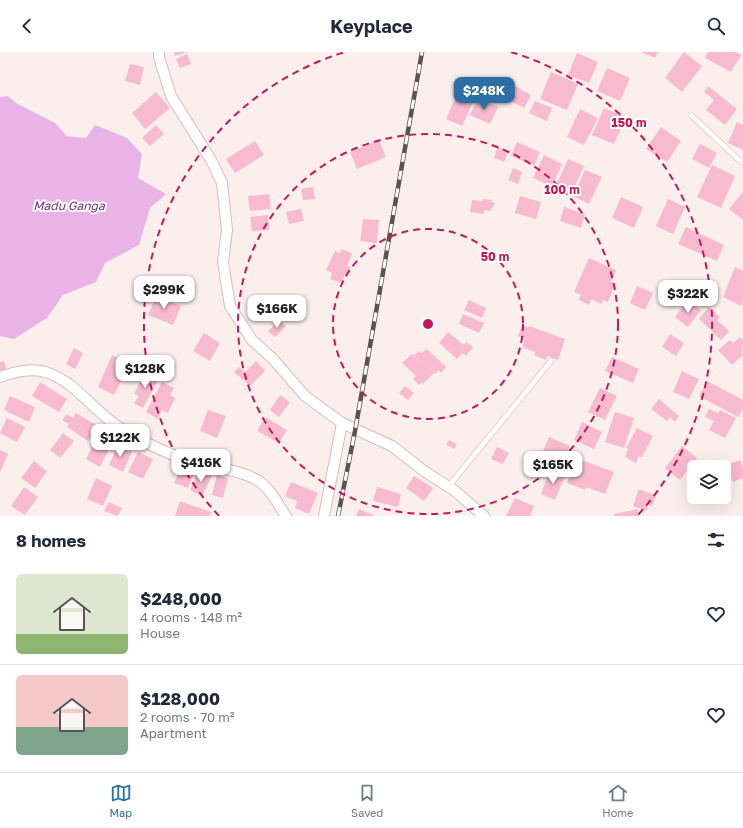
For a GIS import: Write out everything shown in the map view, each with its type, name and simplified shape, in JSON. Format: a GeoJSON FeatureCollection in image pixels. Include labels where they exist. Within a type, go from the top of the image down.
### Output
{"type":"FeatureCollection","features":[{"type":"Feature","properties":{"kind":"street"},"geometry":{"type":"LineString","coordinates":[[159,52],[159,57],[171,96],[211,160],[222,183],[227,230],[223,262],[230,306],[252,340],[274,359],[305,396],[342,423],[392,446],[448,487],[484,516]]}},
{"type":"Feature","properties":{"kind":"street"},"geometry":{"type":"LineString","coordinates":[[0,377],[33,370],[58,377],[104,417],[158,450],[201,464],[243,474],[260,482],[269,490],[286,516]]}},
{"type":"Feature","properties":{"kind":"street"},"geometry":{"type":"LineString","coordinates":[[324,516],[342,423]]}},
{"type":"Feature","properties":{"kind":"lane"},"geometry":{"type":"LineString","coordinates":[[691,115],[743,162]]}},
{"type":"Feature","properties":{"kind":"lane"},"geometry":{"type":"LineString","coordinates":[[448,487],[551,360]]}},
{"type":"Feature","properties":{"kind":"water","name":"Madu Ganga"},"geometry":{"type":"Polygon","coordinates":[[[8,96],[16,103],[55,123],[67,136],[86,138],[95,125],[127,138],[142,154],[138,178],[166,194],[150,208],[139,245],[105,263],[96,282],[63,295],[47,318],[14,339],[0,336],[0,97],[8,96]]]}},
{"type":"Feature","properties":{"kind":"building"},"geometry":{"type":"Polygon","coordinates":[[[174,52],[188,52],[175,56],[174,52]]]}},
{"type":"Feature","properties":{"kind":"building"},"geometry":{"type":"Polygon","coordinates":[[[641,52],[658,52],[655,58],[641,52]]]}},
{"type":"Feature","properties":{"kind":"building"},"geometry":{"type":"Polygon","coordinates":[[[684,52],[702,66],[682,92],[665,78],[684,52]]]}},
{"type":"Feature","properties":{"kind":"building"},"geometry":{"type":"Polygon","coordinates":[[[708,52],[735,52],[741,55],[731,72],[705,58],[708,52]]]}},
{"type":"Feature","properties":{"kind":"building"},"geometry":{"type":"Polygon","coordinates":[[[577,53],[598,62],[589,83],[568,75],[577,53]]]}},
{"type":"Feature","properties":{"kind":"building"},"geometry":{"type":"Polygon","coordinates":[[[187,54],[191,64],[180,68],[176,59],[187,54]]]}},
{"type":"Feature","properties":{"kind":"building"},"geometry":{"type":"Polygon","coordinates":[[[130,64],[144,67],[140,85],[125,81],[130,64]]]}},
{"type":"Feature","properties":{"kind":"building"},"geometry":{"type":"Polygon","coordinates":[[[607,68],[630,78],[620,101],[597,91],[607,68]]]}},
{"type":"Feature","properties":{"kind":"building"},"geometry":{"type":"Polygon","coordinates":[[[551,72],[578,84],[567,110],[540,99],[551,72]]]}},
{"type":"Feature","properties":{"kind":"building"},"geometry":{"type":"Polygon","coordinates":[[[508,82],[531,95],[524,108],[501,96],[508,82]]]}},
{"type":"Feature","properties":{"kind":"building"},"geometry":{"type":"Polygon","coordinates":[[[708,86],[737,109],[725,125],[706,110],[714,100],[704,92],[708,86]]]}},
{"type":"Feature","properties":{"kind":"building"},"geometry":{"type":"Polygon","coordinates":[[[156,92],[170,108],[145,129],[132,113],[156,92]]]}},
{"type":"Feature","properties":{"kind":"building"},"geometry":{"type":"Polygon","coordinates":[[[457,94],[473,102],[462,126],[446,119],[457,94]]]}},
{"type":"Feature","properties":{"kind":"building"},"geometry":{"type":"Polygon","coordinates":[[[478,98],[498,107],[490,124],[470,115],[478,98]]]}},
{"type":"Feature","properties":{"kind":"building"},"geometry":{"type":"Polygon","coordinates":[[[535,101],[552,108],[547,121],[529,113],[535,101]]]}},
{"type":"Feature","properties":{"kind":"building"},"geometry":{"type":"Polygon","coordinates":[[[604,108],[626,117],[614,144],[592,135],[604,108]]]}},
{"type":"Feature","properties":{"kind":"building"},"geometry":{"type":"Polygon","coordinates":[[[580,109],[598,118],[584,145],[567,137],[580,109]]]}},
{"type":"Feature","properties":{"kind":"building"},"geometry":{"type":"Polygon","coordinates":[[[737,122],[743,125],[743,150],[728,143],[737,122]]]}},
{"type":"Feature","properties":{"kind":"building"},"geometry":{"type":"Polygon","coordinates":[[[156,125],[164,134],[150,146],[142,138],[156,125]]]}},
{"type":"Feature","properties":{"kind":"building"},"geometry":{"type":"Polygon","coordinates":[[[661,127],[681,141],[667,162],[646,149],[661,127]]]}},
{"type":"Feature","properties":{"kind":"building"},"geometry":{"type":"Polygon","coordinates":[[[379,140],[386,157],[357,169],[350,152],[379,140]]]}},
{"type":"Feature","properties":{"kind":"building"},"geometry":{"type":"Polygon","coordinates":[[[255,141],[264,155],[235,173],[226,159],[255,141]]]}},
{"type":"Feature","properties":{"kind":"building"},"geometry":{"type":"Polygon","coordinates":[[[517,142],[540,152],[534,166],[511,156],[517,142]]]}},
{"type":"Feature","properties":{"kind":"building"},"geometry":{"type":"Polygon","coordinates":[[[700,144],[717,153],[709,168],[692,159],[700,144]]]}},
{"type":"Feature","properties":{"kind":"building"},"geometry":{"type":"Polygon","coordinates":[[[498,147],[508,151],[504,162],[494,158],[498,147]]]}},
{"type":"Feature","properties":{"kind":"building"},"geometry":{"type":"Polygon","coordinates":[[[544,155],[562,164],[552,187],[533,178],[544,155]]]}},
{"type":"Feature","properties":{"kind":"building"},"geometry":{"type":"Polygon","coordinates":[[[568,159],[584,166],[571,195],[555,188],[568,159]]]}},
{"type":"Feature","properties":{"kind":"building"},"geometry":{"type":"Polygon","coordinates":[[[712,165],[735,176],[721,208],[697,197],[712,165]]]}},
{"type":"Feature","properties":{"kind":"building"},"geometry":{"type":"Polygon","coordinates":[[[513,168],[522,172],[518,184],[508,180],[513,168]]]}},
{"type":"Feature","properties":{"kind":"building"},"geometry":{"type":"Polygon","coordinates":[[[585,170],[602,177],[589,204],[573,196],[585,170]]]}},
{"type":"Feature","properties":{"kind":"building"},"geometry":{"type":"Polygon","coordinates":[[[313,187],[315,199],[303,200],[301,189],[313,187]]]}},
{"type":"Feature","properties":{"kind":"building"},"geometry":{"type":"Polygon","coordinates":[[[743,192],[743,220],[729,209],[743,192]]]}},
{"type":"Feature","properties":{"kind":"building"},"geometry":{"type":"Polygon","coordinates":[[[269,194],[271,209],[250,211],[248,196],[269,194]]]}},
{"type":"Feature","properties":{"kind":"building"},"geometry":{"type":"Polygon","coordinates":[[[520,196],[541,202],[536,219],[515,213],[520,196]]]}},
{"type":"Feature","properties":{"kind":"building"},"geometry":{"type":"Polygon","coordinates":[[[621,197],[643,207],[634,228],[612,218],[621,197]]]}},
{"type":"Feature","properties":{"kind":"building"},"geometry":{"type":"Polygon","coordinates":[[[483,199],[492,200],[492,202],[495,203],[490,211],[484,210],[484,214],[470,212],[472,200],[482,201],[483,199]]]}},
{"type":"Feature","properties":{"kind":"building"},"geometry":{"type":"Polygon","coordinates":[[[668,199],[685,207],[673,234],[656,226],[668,199]]]}},
{"type":"Feature","properties":{"kind":"building"},"geometry":{"type":"Polygon","coordinates":[[[564,207],[585,214],[581,228],[560,221],[564,207]]]}},
{"type":"Feature","properties":{"kind":"building"},"geometry":{"type":"Polygon","coordinates":[[[301,209],[304,221],[289,224],[286,212],[301,209]]]}},
{"type":"Feature","properties":{"kind":"building"},"geometry":{"type":"Polygon","coordinates":[[[268,215],[269,230],[252,231],[250,217],[268,215]]]}},
{"type":"Feature","properties":{"kind":"building"},"geometry":{"type":"Polygon","coordinates":[[[363,219],[379,220],[377,243],[360,241],[363,219]]]}},
{"type":"Feature","properties":{"kind":"building"},"geometry":{"type":"Polygon","coordinates":[[[686,227],[724,245],[717,261],[678,244],[686,227]]]}},
{"type":"Feature","properties":{"kind":"building"},"geometry":{"type":"Polygon","coordinates":[[[342,249],[352,254],[347,266],[351,267],[348,276],[345,274],[342,283],[330,279],[332,273],[326,270],[335,251],[340,253],[342,249]]]}},
{"type":"Feature","properties":{"kind":"building"},"geometry":{"type":"Polygon","coordinates":[[[589,258],[616,270],[611,282],[615,284],[608,302],[603,300],[601,304],[591,299],[589,305],[579,300],[581,295],[574,292],[589,258]]]}},
{"type":"Feature","properties":{"kind":"building"},"geometry":{"type":"Polygon","coordinates":[[[735,267],[743,271],[743,301],[741,306],[723,297],[735,267]]]}},
{"type":"Feature","properties":{"kind":"building"},"geometry":{"type":"Polygon","coordinates":[[[637,286],[653,293],[645,310],[630,303],[637,286]]]}},
{"type":"Feature","properties":{"kind":"building"},"geometry":{"type":"Polygon","coordinates":[[[156,296],[181,306],[173,325],[148,315],[156,296]]]}},
{"type":"Feature","properties":{"kind":"building"},"geometry":{"type":"Polygon","coordinates":[[[469,300],[486,308],[482,318],[464,310],[469,300]]]}},
{"type":"Feature","properties":{"kind":"building"},"geometry":{"type":"Polygon","coordinates":[[[688,300],[701,310],[688,327],[675,317],[688,300]]]}},
{"type":"Feature","properties":{"kind":"building"},"geometry":{"type":"Polygon","coordinates":[[[709,307],[720,317],[717,320],[729,331],[721,340],[699,319],[709,307]]]}},
{"type":"Feature","properties":{"kind":"building"},"geometry":{"type":"Polygon","coordinates":[[[463,314],[484,323],[479,333],[459,324],[463,314]]]}},
{"type":"Feature","properties":{"kind":"building"},"geometry":{"type":"Polygon","coordinates":[[[280,320],[286,326],[275,337],[268,331],[280,320]]]}},
{"type":"Feature","properties":{"kind":"building"},"geometry":{"type":"Polygon","coordinates":[[[522,325],[528,328],[529,326],[565,339],[558,360],[547,356],[546,360],[534,355],[535,352],[522,347],[525,339],[518,336],[522,325]]]}},
{"type":"Feature","properties":{"kind":"building"},"geometry":{"type":"Polygon","coordinates":[[[448,332],[464,345],[466,342],[473,347],[466,356],[462,353],[457,359],[439,343],[448,332]]]}},
{"type":"Feature","properties":{"kind":"building"},"geometry":{"type":"Polygon","coordinates":[[[204,333],[220,343],[210,361],[193,351],[204,333]]]}},
{"type":"Feature","properties":{"kind":"building"},"geometry":{"type":"Polygon","coordinates":[[[670,334],[684,343],[676,356],[662,347],[670,334]]]}},
{"type":"Feature","properties":{"kind":"building"},"geometry":{"type":"Polygon","coordinates":[[[740,337],[743,340],[743,355],[732,365],[718,350],[730,340],[733,343],[740,337]]]}},
{"type":"Feature","properties":{"kind":"building"},"geometry":{"type":"Polygon","coordinates":[[[74,348],[83,353],[75,369],[66,364],[74,348]]]}},
{"type":"Feature","properties":{"kind":"building"},"geometry":{"type":"Polygon","coordinates":[[[427,349],[446,367],[441,373],[439,370],[423,384],[422,382],[419,385],[413,379],[416,376],[402,363],[412,354],[422,363],[414,355],[419,351],[422,353],[427,349]]]}},
{"type":"Feature","properties":{"kind":"building"},"geometry":{"type":"Polygon","coordinates":[[[112,355],[130,364],[114,395],[98,387],[112,355]]]}},
{"type":"Feature","properties":{"kind":"building"},"geometry":{"type":"Polygon","coordinates":[[[612,357],[639,369],[633,383],[605,371],[612,357]]]}},
{"type":"Feature","properties":{"kind":"building"},"geometry":{"type":"Polygon","coordinates":[[[4,361],[6,369],[0,371],[0,362],[4,361]]]}},
{"type":"Feature","properties":{"kind":"building"},"geometry":{"type":"Polygon","coordinates":[[[256,361],[265,371],[250,386],[234,372],[239,367],[245,372],[256,361]]]}},
{"type":"Feature","properties":{"kind":"building"},"geometry":{"type":"Polygon","coordinates":[[[682,371],[699,379],[689,399],[673,392],[682,371]]]}},
{"type":"Feature","properties":{"kind":"building"},"geometry":{"type":"Polygon","coordinates":[[[145,372],[159,378],[143,408],[134,403],[139,396],[134,394],[145,372]]]}},
{"type":"Feature","properties":{"kind":"building"},"geometry":{"type":"Polygon","coordinates":[[[707,381],[743,400],[743,409],[738,417],[699,396],[707,381]]]}},
{"type":"Feature","properties":{"kind":"building"},"geometry":{"type":"Polygon","coordinates":[[[40,382],[67,399],[59,412],[32,396],[40,382]]]}},
{"type":"Feature","properties":{"kind":"building"},"geometry":{"type":"Polygon","coordinates":[[[162,382],[174,388],[170,395],[175,398],[168,413],[162,410],[158,419],[146,412],[162,382]]]}},
{"type":"Feature","properties":{"kind":"building"},"geometry":{"type":"Polygon","coordinates":[[[405,386],[414,393],[408,400],[399,393],[405,386]]]}},
{"type":"Feature","properties":{"kind":"building"},"geometry":{"type":"Polygon","coordinates":[[[600,388],[617,396],[605,420],[588,412],[600,388]]]}},
{"type":"Feature","properties":{"kind":"building"},"geometry":{"type":"Polygon","coordinates":[[[280,395],[290,402],[279,417],[270,410],[280,395]]]}},
{"type":"Feature","properties":{"kind":"building"},"geometry":{"type":"Polygon","coordinates":[[[10,396],[35,407],[29,422],[4,410],[10,396]]]}},
{"type":"Feature","properties":{"kind":"building"},"geometry":{"type":"Polygon","coordinates":[[[659,399],[679,416],[675,422],[670,417],[667,421],[651,409],[659,399]]]}},
{"type":"Feature","properties":{"kind":"building"},"geometry":{"type":"Polygon","coordinates":[[[709,409],[718,413],[720,410],[736,418],[725,438],[709,430],[714,421],[705,417],[709,409]]]}},
{"type":"Feature","properties":{"kind":"building"},"geometry":{"type":"Polygon","coordinates":[[[208,410],[226,416],[217,438],[200,431],[208,410]]]}},
{"type":"Feature","properties":{"kind":"building"},"geometry":{"type":"Polygon","coordinates":[[[615,412],[634,418],[624,448],[605,442],[615,412]]]}},
{"type":"Feature","properties":{"kind":"building"},"geometry":{"type":"Polygon","coordinates":[[[76,413],[98,426],[88,441],[67,427],[69,424],[62,420],[67,414],[73,418],[76,413]]]}},
{"type":"Feature","properties":{"kind":"building"},"geometry":{"type":"Polygon","coordinates":[[[265,417],[287,430],[279,443],[257,431],[265,417]]]}},
{"type":"Feature","properties":{"kind":"building"},"geometry":{"type":"Polygon","coordinates":[[[7,418],[25,427],[17,442],[0,433],[7,418]]]}},
{"type":"Feature","properties":{"kind":"building"},"geometry":{"type":"Polygon","coordinates":[[[582,422],[602,432],[594,449],[574,440],[582,422]]]}},
{"type":"Feature","properties":{"kind":"building"},"geometry":{"type":"Polygon","coordinates":[[[637,428],[653,436],[642,457],[639,456],[636,463],[625,457],[628,449],[626,448],[637,428]]]}},
{"type":"Feature","properties":{"kind":"building"},"geometry":{"type":"Polygon","coordinates":[[[63,433],[74,441],[60,458],[50,450],[63,433]]]}},
{"type":"Feature","properties":{"kind":"building"},"geometry":{"type":"Polygon","coordinates":[[[99,434],[113,441],[100,467],[86,459],[99,434]]]}},
{"type":"Feature","properties":{"kind":"building"},"geometry":{"type":"Polygon","coordinates":[[[549,437],[570,446],[562,466],[540,458],[549,437]]]}},
{"type":"Feature","properties":{"kind":"building"},"geometry":{"type":"Polygon","coordinates":[[[449,440],[457,444],[454,449],[446,444],[449,440]]]}},
{"type":"Feature","properties":{"kind":"building"},"geometry":{"type":"Polygon","coordinates":[[[118,445],[132,452],[123,472],[109,465],[118,445]]]}},
{"type":"Feature","properties":{"kind":"building"},"geometry":{"type":"Polygon","coordinates":[[[682,446],[697,458],[695,460],[687,460],[687,471],[680,480],[665,468],[682,446]]]}},
{"type":"Feature","properties":{"kind":"building"},"geometry":{"type":"Polygon","coordinates":[[[497,447],[509,453],[503,464],[491,459],[497,447]]]}},
{"type":"Feature","properties":{"kind":"building"},"geometry":{"type":"Polygon","coordinates":[[[0,450],[8,454],[0,472],[0,450]]]}},
{"type":"Feature","properties":{"kind":"building"},"geometry":{"type":"Polygon","coordinates":[[[138,452],[153,459],[143,479],[128,472],[138,452]]]}},
{"type":"Feature","properties":{"kind":"building"},"geometry":{"type":"Polygon","coordinates":[[[576,458],[614,472],[605,494],[586,487],[585,490],[567,483],[576,458]]]}},
{"type":"Feature","properties":{"kind":"building"},"geometry":{"type":"Polygon","coordinates":[[[740,460],[743,467],[743,478],[733,482],[731,477],[731,463],[740,460]]]}},
{"type":"Feature","properties":{"kind":"building"},"geometry":{"type":"Polygon","coordinates":[[[34,461],[47,471],[35,488],[21,478],[34,461]]]}},
{"type":"Feature","properties":{"kind":"building"},"geometry":{"type":"Polygon","coordinates":[[[183,463],[196,469],[188,488],[174,483],[183,463]]]}},
{"type":"Feature","properties":{"kind":"building"},"geometry":{"type":"Polygon","coordinates":[[[199,470],[212,476],[202,496],[190,490],[199,470]]]}},
{"type":"Feature","properties":{"kind":"building"},"geometry":{"type":"Polygon","coordinates":[[[550,470],[565,476],[555,500],[541,494],[550,470]]]}},
{"type":"Feature","properties":{"kind":"building"},"geometry":{"type":"Polygon","coordinates":[[[217,475],[228,478],[223,498],[212,495],[217,475]]]}},
{"type":"Feature","properties":{"kind":"building"},"geometry":{"type":"Polygon","coordinates":[[[414,476],[433,488],[424,501],[406,488],[414,476]]]}},
{"type":"Feature","properties":{"kind":"building"},"geometry":{"type":"Polygon","coordinates":[[[96,478],[112,486],[103,506],[87,499],[96,478]]]}},
{"type":"Feature","properties":{"kind":"building"},"geometry":{"type":"Polygon","coordinates":[[[291,482],[318,493],[309,514],[295,508],[297,501],[285,496],[291,482]]]}},
{"type":"Feature","properties":{"kind":"building"},"geometry":{"type":"Polygon","coordinates":[[[24,487],[38,497],[25,515],[11,506],[24,487]]]}},
{"type":"Feature","properties":{"kind":"building"},"geometry":{"type":"Polygon","coordinates":[[[377,487],[401,494],[398,507],[373,501],[377,487]]]}},
{"type":"Feature","properties":{"kind":"building"},"geometry":{"type":"Polygon","coordinates":[[[639,489],[656,496],[652,506],[648,505],[646,511],[633,506],[639,489]]]}},
{"type":"Feature","properties":{"kind":"building"},"geometry":{"type":"Polygon","coordinates":[[[515,498],[534,506],[530,516],[506,516],[515,498]]]}},
{"type":"Feature","properties":{"kind":"building"},"geometry":{"type":"Polygon","coordinates":[[[180,501],[211,512],[210,516],[175,516],[180,501]]]}},
{"type":"Feature","properties":{"kind":"building"},"geometry":{"type":"Polygon","coordinates":[[[109,502],[122,508],[118,516],[104,511],[109,502]]]}},
{"type":"Feature","properties":{"kind":"building"},"geometry":{"type":"Polygon","coordinates":[[[359,509],[375,516],[356,516],[359,509]]]}},
{"type":"Feature","properties":{"kind":"building"},"geometry":{"type":"Polygon","coordinates":[[[638,509],[639,516],[614,516],[614,514],[638,509]]]}},
{"type":"Feature","properties":{"kind":"railway"},"geometry":{"type":"LineString","coordinates":[[338,516],[355,431],[422,52]]}}]}
